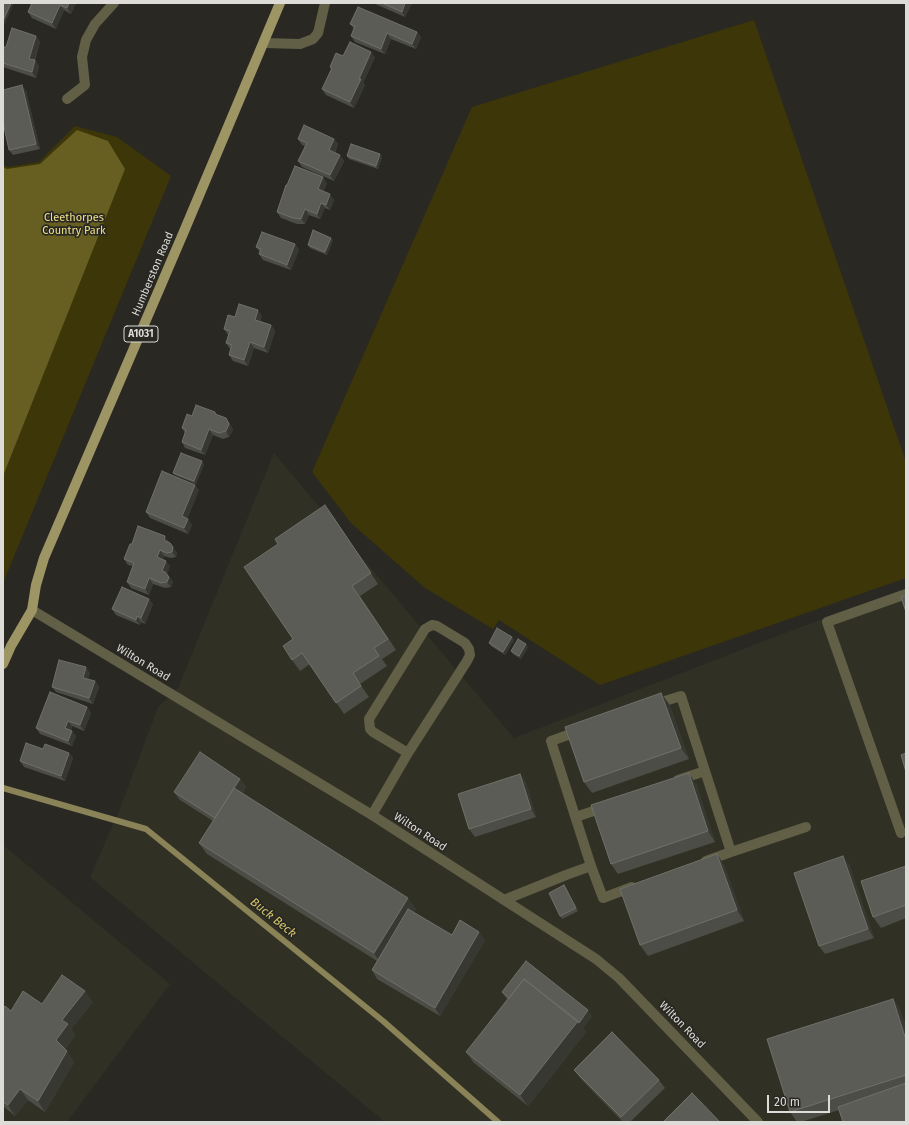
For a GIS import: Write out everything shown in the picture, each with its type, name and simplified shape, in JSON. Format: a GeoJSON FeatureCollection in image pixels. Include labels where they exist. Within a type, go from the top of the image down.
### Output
{"type":"FeatureCollection","features":[{"type":"Feature","properties":{"kind":"main road","name":"Humberston Road"},"geometry":{"type":"LineString","coordinates":[[3,664],[11,646],[32,610],[36,585],[44,558],[185,230],[280,3]]}},
{"type":"Feature","properties":{"kind":"street"},"geometry":{"type":"LineString","coordinates":[[67,99],[85,85],[82,57],[86,40],[95,24],[114,3]]}},
{"type":"Feature","properties":{"kind":"street"},"geometry":{"type":"LineString","coordinates":[[264,43],[289,45],[300,44],[313,39],[318,33],[325,3]]}},
{"type":"Feature","properties":{"kind":"street"},"geometry":{"type":"LineString","coordinates":[[901,833],[827,622],[906,594]]}},
{"type":"Feature","properties":{"kind":"street","name":"Wilton Road"},"geometry":{"type":"LineString","coordinates":[[32,610],[372,815],[596,958],[619,978],[758,1122]]}},
{"type":"Feature","properties":{"kind":"street"},"geometry":{"type":"LineString","coordinates":[[372,815],[408,753],[470,655],[469,649],[465,643],[437,626],[432,625],[425,629],[369,719],[370,729],[373,732],[408,753]]}},
{"type":"Feature","properties":{"kind":"street"},"geometry":{"type":"LineString","coordinates":[[645,708],[681,696],[731,852]]}},
{"type":"Feature","properties":{"kind":"street"},"geometry":{"type":"LineString","coordinates":[[587,728],[551,741],[591,866],[603,898],[640,884]]}},
{"type":"Feature","properties":{"kind":"street"},"geometry":{"type":"LineString","coordinates":[[669,784],[705,771]]}},
{"type":"Feature","properties":{"kind":"street"},"geometry":{"type":"LineString","coordinates":[[576,817],[611,804]]}},
{"type":"Feature","properties":{"kind":"street"},"geometry":{"type":"LineString","coordinates":[[693,866],[806,827]]}},
{"type":"Feature","properties":{"kind":"street"},"geometry":{"type":"LineString","coordinates":[[504,900],[591,866]]}},
{"type":"Feature","properties":{"kind":"shaded area"},"geometry":{"type":"Polygon","coordinates":[[[274,453],[514,738],[790,631],[906,588],[906,1122],[385,1122],[90,877],[119,811],[158,707],[178,688],[274,453]]]}},
{"type":"Feature","properties":{"kind":"shaded area"},"geometry":{"type":"Polygon","coordinates":[[[3,845],[170,984],[67,1122],[3,1122],[3,845]]]}},
{"type":"Feature","properties":{"kind":"green space"},"geometry":{"type":"Polygon","coordinates":[[[754,20],[906,462],[906,578],[600,685],[499,620],[493,629],[425,588],[351,523],[312,472],[472,107],[754,20]]]}},
{"type":"Feature","properties":{"kind":"green space","name":"Cleethorpes Country Park"},"geometry":{"type":"Polygon","coordinates":[[[75,126],[117,137],[171,176],[3,583],[3,165],[8,167],[39,162],[75,126]]]}},
{"type":"Feature","properties":{"kind":"green space"},"geometry":{"type":"Polygon","coordinates":[[[77,130],[108,141],[125,169],[3,476],[3,167],[7,169],[40,164],[77,130]]]}},
{"type":"Feature","properties":{"kind":"building"},"geometry":{"type":"Polygon","coordinates":[[[3,3],[11,3],[3,21],[3,3]]]}},
{"type":"Feature","properties":{"kind":"building"},"geometry":{"type":"Polygon","coordinates":[[[32,3],[69,3],[67,8],[60,5],[52,23],[28,12],[32,3]]]}},
{"type":"Feature","properties":{"kind":"building"},"geometry":{"type":"Polygon","coordinates":[[[382,3],[405,3],[402,12],[382,3]]]}},
{"type":"Feature","properties":{"kind":"building"},"geometry":{"type":"Polygon","coordinates":[[[358,7],[417,32],[412,44],[387,33],[381,49],[351,36],[355,26],[350,24],[358,7]]]}},
{"type":"Feature","properties":{"kind":"building"},"geometry":{"type":"Polygon","coordinates":[[[12,28],[36,36],[29,59],[35,60],[32,72],[3,63],[3,47],[6,47],[12,28]]]}},
{"type":"Feature","properties":{"kind":"building"},"geometry":{"type":"Polygon","coordinates":[[[350,42],[371,52],[359,79],[361,79],[350,102],[322,89],[332,68],[330,67],[336,53],[343,56],[350,42]]]}},
{"type":"Feature","properties":{"kind":"building"},"geometry":{"type":"Polygon","coordinates":[[[22,85],[36,144],[9,150],[3,122],[3,90],[22,85]]]}},
{"type":"Feature","properties":{"kind":"building"},"geometry":{"type":"Polygon","coordinates":[[[304,125],[334,139],[329,150],[340,155],[330,175],[298,161],[307,143],[298,139],[304,125]]]}},
{"type":"Feature","properties":{"kind":"building"},"geometry":{"type":"Polygon","coordinates":[[[351,144],[380,154],[376,166],[347,156],[351,144]]]}},
{"type":"Feature","properties":{"kind":"building"},"geometry":{"type":"Polygon","coordinates":[[[295,166],[323,177],[318,189],[330,194],[326,205],[321,203],[317,214],[305,209],[301,219],[293,218],[277,212],[286,185],[295,166]]]}},
{"type":"Feature","properties":{"kind":"building"},"geometry":{"type":"Polygon","coordinates":[[[313,230],[331,238],[325,252],[308,245],[313,230]]]}},
{"type":"Feature","properties":{"kind":"building"},"geometry":{"type":"Polygon","coordinates":[[[262,232],[295,244],[287,265],[259,254],[261,249],[256,247],[262,232]]]}},
{"type":"Feature","properties":{"kind":"building"},"geometry":{"type":"Polygon","coordinates":[[[239,304],[258,310],[255,320],[271,325],[264,347],[250,342],[244,360],[229,355],[232,345],[226,343],[230,331],[224,329],[228,315],[235,317],[239,304]]]}},
{"type":"Feature","properties":{"kind":"building"},"geometry":{"type":"Polygon","coordinates":[[[196,405],[226,418],[229,424],[226,431],[219,433],[209,429],[201,450],[182,442],[186,430],[182,428],[187,414],[192,416],[196,405]]]}},
{"type":"Feature","properties":{"kind":"building"},"geometry":{"type":"Polygon","coordinates":[[[181,453],[202,461],[194,481],[173,473],[181,453]]]}},
{"type":"Feature","properties":{"kind":"building"},"geometry":{"type":"Polygon","coordinates":[[[162,471],[195,485],[182,516],[188,519],[184,528],[146,512],[162,471]]]}},
{"type":"Feature","properties":{"kind":"building"},"geometry":{"type":"Polygon","coordinates":[[[325,505],[371,573],[352,586],[388,639],[374,648],[379,656],[353,673],[361,686],[336,703],[302,653],[292,660],[283,646],[293,639],[244,567],[278,544],[275,539],[325,505]]]}},
{"type":"Feature","properties":{"kind":"building"},"geometry":{"type":"Polygon","coordinates":[[[138,526],[165,536],[164,540],[170,543],[173,547],[172,552],[167,553],[160,550],[157,557],[166,561],[162,571],[169,577],[167,582],[161,583],[149,578],[145,589],[127,582],[134,563],[124,559],[130,544],[132,544],[138,526]]]}},
{"type":"Feature","properties":{"kind":"building"},"geometry":{"type":"Polygon","coordinates":[[[122,587],[149,599],[141,618],[137,616],[136,620],[112,609],[122,587]]]}},
{"type":"Feature","properties":{"kind":"building"},"geometry":{"type":"Polygon","coordinates":[[[906,595],[906,612],[901,597],[906,595]]]}},
{"type":"Feature","properties":{"kind":"building"},"geometry":{"type":"Polygon","coordinates":[[[497,628],[512,637],[503,652],[489,643],[497,628]]]}},
{"type":"Feature","properties":{"kind":"building"},"geometry":{"type":"Polygon","coordinates":[[[518,639],[526,644],[519,656],[511,651],[518,639]]]}},
{"type":"Feature","properties":{"kind":"building"},"geometry":{"type":"Polygon","coordinates":[[[59,660],[86,667],[83,678],[95,681],[89,698],[52,687],[59,660]]]}},
{"type":"Feature","properties":{"kind":"building"},"geometry":{"type":"Polygon","coordinates":[[[50,692],[87,707],[80,725],[68,721],[65,728],[72,731],[68,741],[36,728],[50,692]]]}},
{"type":"Feature","properties":{"kind":"building"},"geometry":{"type":"Polygon","coordinates":[[[661,693],[681,748],[584,782],[565,727],[661,693]]]}},
{"type":"Feature","properties":{"kind":"building"},"geometry":{"type":"Polygon","coordinates":[[[26,743],[43,749],[45,744],[69,753],[61,776],[20,761],[26,743]]]}},
{"type":"Feature","properties":{"kind":"building"},"geometry":{"type":"Polygon","coordinates":[[[200,752],[240,779],[215,818],[174,792],[200,752]]]}},
{"type":"Feature","properties":{"kind":"building"},"geometry":{"type":"Polygon","coordinates":[[[906,753],[906,772],[901,755],[906,753]]]}},
{"type":"Feature","properties":{"kind":"building"},"geometry":{"type":"Polygon","coordinates":[[[689,773],[708,831],[611,864],[591,805],[689,773]]]}},
{"type":"Feature","properties":{"kind":"building"},"geometry":{"type":"Polygon","coordinates":[[[520,774],[531,809],[469,829],[458,794],[520,774]]]}},
{"type":"Feature","properties":{"kind":"building"},"geometry":{"type":"Polygon","coordinates":[[[234,788],[408,898],[374,953],[199,843],[234,788]]]}},
{"type":"Feature","properties":{"kind":"building"},"geometry":{"type":"Polygon","coordinates":[[[717,854],[737,910],[640,945],[620,889],[717,854]]]}},
{"type":"Feature","properties":{"kind":"building"},"geometry":{"type":"Polygon","coordinates":[[[843,856],[868,929],[819,946],[794,873],[843,856]]]}},
{"type":"Feature","properties":{"kind":"building"},"geometry":{"type":"Polygon","coordinates":[[[906,866],[906,905],[873,917],[861,881],[906,866]]]}},
{"type":"Feature","properties":{"kind":"building"},"geometry":{"type":"Polygon","coordinates":[[[564,885],[576,908],[560,916],[549,893],[564,885]]]}},
{"type":"Feature","properties":{"kind":"building"},"geometry":{"type":"Polygon","coordinates":[[[408,909],[452,935],[460,920],[479,932],[435,1008],[372,970],[408,909]]]}},
{"type":"Feature","properties":{"kind":"building"},"geometry":{"type":"Polygon","coordinates":[[[526,961],[588,1010],[579,1023],[524,979],[509,998],[502,992],[526,961]]]}},
{"type":"Feature","properties":{"kind":"building"},"geometry":{"type":"Polygon","coordinates":[[[62,975],[85,991],[62,1020],[68,1024],[56,1040],[67,1051],[38,1101],[20,1089],[8,1105],[3,1102],[3,1009],[5,1006],[11,1011],[23,991],[42,1004],[62,975]]]}},
{"type":"Feature","properties":{"kind":"building"},"geometry":{"type":"Polygon","coordinates":[[[524,979],[578,1021],[520,1095],[466,1052],[524,979]]]}},
{"type":"Feature","properties":{"kind":"building"},"geometry":{"type":"Polygon","coordinates":[[[893,999],[906,1040],[906,1075],[790,1112],[767,1039],[893,999]]]}},
{"type":"Feature","properties":{"kind":"building"},"geometry":{"type":"Polygon","coordinates":[[[612,1032],[659,1080],[621,1117],[574,1070],[612,1032]]]}},
{"type":"Feature","properties":{"kind":"building"},"geometry":{"type":"Polygon","coordinates":[[[906,1083],[906,1122],[843,1122],[838,1107],[906,1083]]]}},
{"type":"Feature","properties":{"kind":"building"},"geometry":{"type":"Polygon","coordinates":[[[692,1093],[720,1122],[663,1122],[692,1093]]]}},
{"type":"Feature","properties":{"kind":"waterway","name":"Buck Beck"},"geometry":{"type":"LineString","coordinates":[[3,788],[146,829],[383,1021],[498,1122]]}}]}
